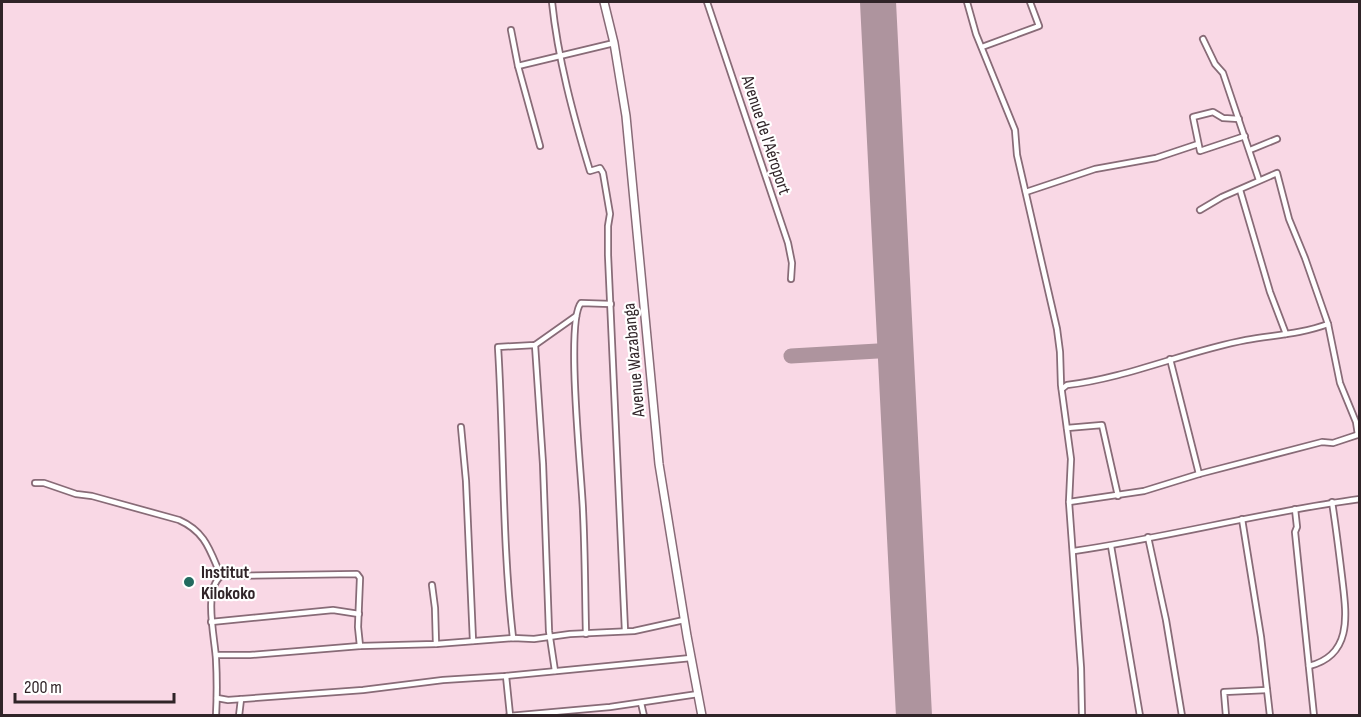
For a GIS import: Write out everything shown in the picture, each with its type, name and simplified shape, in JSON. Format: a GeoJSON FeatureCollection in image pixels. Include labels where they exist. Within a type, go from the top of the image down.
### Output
{"type":"FeatureCollection","features":[{"type":"Feature","properties":{"kind":"main road","name":"Avenue Wazabanga"},"geometry":{"type":"LineString","coordinates":[[604,2],[614,43],[626,116],[658,454],[684,620],[702,716]]}},
{"type":"Feature","properties":{"kind":"street"},"geometry":{"type":"LineString","coordinates":[[552,2],[575,122],[590,171],[602,169],[610,214],[608,255],[625,631]]}},
{"type":"Feature","properties":{"kind":"street","name":"Avenue de l'Aéroport"},"geometry":{"type":"LineString","coordinates":[[707,2],[788,243],[792,263],[791,279]]}},
{"type":"Feature","properties":{"kind":"street"},"geometry":{"type":"LineString","coordinates":[[967,2],[976,34],[1015,130],[1017,155],[1057,329],[1071,459],[1069,502],[1074,551],[1082,716]]}},
{"type":"Feature","properties":{"kind":"street"},"geometry":{"type":"LineString","coordinates":[[982,47],[1039,26],[1030,2]]}},
{"type":"Feature","properties":{"kind":"street"},"geometry":{"type":"LineString","coordinates":[[511,30],[518,66],[540,146]]}},
{"type":"Feature","properties":{"kind":"street"},"geometry":{"type":"LineString","coordinates":[[1203,39],[1215,64],[1223,74],[1259,180]]}},
{"type":"Feature","properties":{"kind":"street"},"geometry":{"type":"LineString","coordinates":[[518,66],[614,43]]}},
{"type":"Feature","properties":{"kind":"street"},"geometry":{"type":"LineString","coordinates":[[1239,119],[1223,118],[1213,112],[1192,117],[1200,151],[1245,136]]}},
{"type":"Feature","properties":{"kind":"street"},"geometry":{"type":"LineString","coordinates":[[1250,150],[1277,139]]}},
{"type":"Feature","properties":{"kind":"street"},"geometry":{"type":"LineString","coordinates":[[1026,192],[1095,169],[1156,158],[1198,144]]}},
{"type":"Feature","properties":{"kind":"street"},"geometry":{"type":"LineString","coordinates":[[1069,502],[1154,489],[1199,474],[1322,442],[1333,443],[1359,434],[1340,383],[1328,324],[1289,219],[1277,173],[1200,210]]}},
{"type":"Feature","properties":{"kind":"street"},"geometry":{"type":"LineString","coordinates":[[1240,190],[1270,292],[1286,334]]}},
{"type":"Feature","properties":{"kind":"street"},"geometry":{"type":"LineString","coordinates":[[586,634],[583,508],[574,334],[577,308],[581,303],[611,304]]}},
{"type":"Feature","properties":{"kind":"street"},"geometry":{"type":"LineString","coordinates":[[513,638],[505,528],[498,347],[535,345],[576,316]]}},
{"type":"Feature","properties":{"kind":"street"},"geometry":{"type":"LineString","coordinates":[[1062,389],[1067,385],[1247,340],[1311,330],[1328,324]]}},
{"type":"Feature","properties":{"kind":"street"},"geometry":{"type":"LineString","coordinates":[[535,345],[541,428],[549,631],[555,671]]}},
{"type":"Feature","properties":{"kind":"street"},"geometry":{"type":"LineString","coordinates":[[1170,359],[1199,474]]}},
{"type":"Feature","properties":{"kind":"street"},"geometry":{"type":"LineString","coordinates":[[1067,428],[1102,425],[1118,496]]}},
{"type":"Feature","properties":{"kind":"street"},"geometry":{"type":"LineString","coordinates":[[461,427],[467,493],[473,641]]}},
{"type":"Feature","properties":{"kind":"street"},"geometry":{"type":"LineString","coordinates":[[35,483],[44,483],[191,525],[208,545],[221,576]]}},
{"type":"Feature","properties":{"kind":"street"},"geometry":{"type":"LineString","coordinates":[[1074,551],[1111,546],[1332,502],[1359,499]]}},
{"type":"Feature","properties":{"kind":"street"},"geometry":{"type":"LineString","coordinates":[[1309,666],[1327,660],[1336,649],[1341,641],[1346,619],[1332,502]]}},
{"type":"Feature","properties":{"kind":"street"},"geometry":{"type":"LineString","coordinates":[[1295,509],[1297,527],[1295,532],[1314,716]]}},
{"type":"Feature","properties":{"kind":"street"},"geometry":{"type":"LineString","coordinates":[[1242,519],[1261,637],[1270,716]]}},
{"type":"Feature","properties":{"kind":"street"},"geometry":{"type":"LineString","coordinates":[[1148,537],[1166,620],[1182,716]]}},
{"type":"Feature","properties":{"kind":"street"},"geometry":{"type":"LineString","coordinates":[[1111,546],[1140,716]]}},
{"type":"Feature","properties":{"kind":"street"},"geometry":{"type":"LineString","coordinates":[[216,716],[216,655],[211,622],[215,582],[221,576],[357,574],[360,578],[360,646]]}},
{"type":"Feature","properties":{"kind":"street"},"geometry":{"type":"LineString","coordinates":[[432,585],[436,644]]}},
{"type":"Feature","properties":{"kind":"street"},"geometry":{"type":"LineString","coordinates":[[211,622],[333,610],[359,614]]}},
{"type":"Feature","properties":{"kind":"street"},"geometry":{"type":"LineString","coordinates":[[216,655],[250,655],[360,646],[436,644],[513,638],[534,639],[652,628],[684,620]]}},
{"type":"Feature","properties":{"kind":"street"},"geometry":{"type":"LineString","coordinates":[[217,698],[240,699],[363,690],[464,678],[691,658]]}},
{"type":"Feature","properties":{"kind":"street"},"geometry":{"type":"LineString","coordinates":[[506,676],[510,715],[574,713],[698,694]]}},
{"type":"Feature","properties":{"kind":"street"},"geometry":{"type":"LineString","coordinates":[[1226,716],[1224,692],[1268,690]]}},
{"type":"Feature","properties":{"kind":"street"},"geometry":{"type":"LineString","coordinates":[[239,716],[240,699]]}},
{"type":"Feature","properties":{"kind":"street"},"geometry":{"type":"LineString","coordinates":[[641,703],[644,716]]}},
{"type":"Feature","properties":{"kind":"street"},"geometry":{"type":"LineString","coordinates":[[610,707],[611,716]]}},
{"type":"Feature","properties":{"kind":"taxiway"},"geometry":{"type":"LineString","coordinates":[[791,356],[895,350]]}},
{"type":"Feature","properties":{"kind":"runway"},"geometry":{"type":"LineString","coordinates":[[878,2],[914,716]]}},
{"type":"Feature","properties":{"kind":"place","name":"Institut Kilokoko"},"geometry":{"type":"Point","coordinates":[189,582]}}]}
